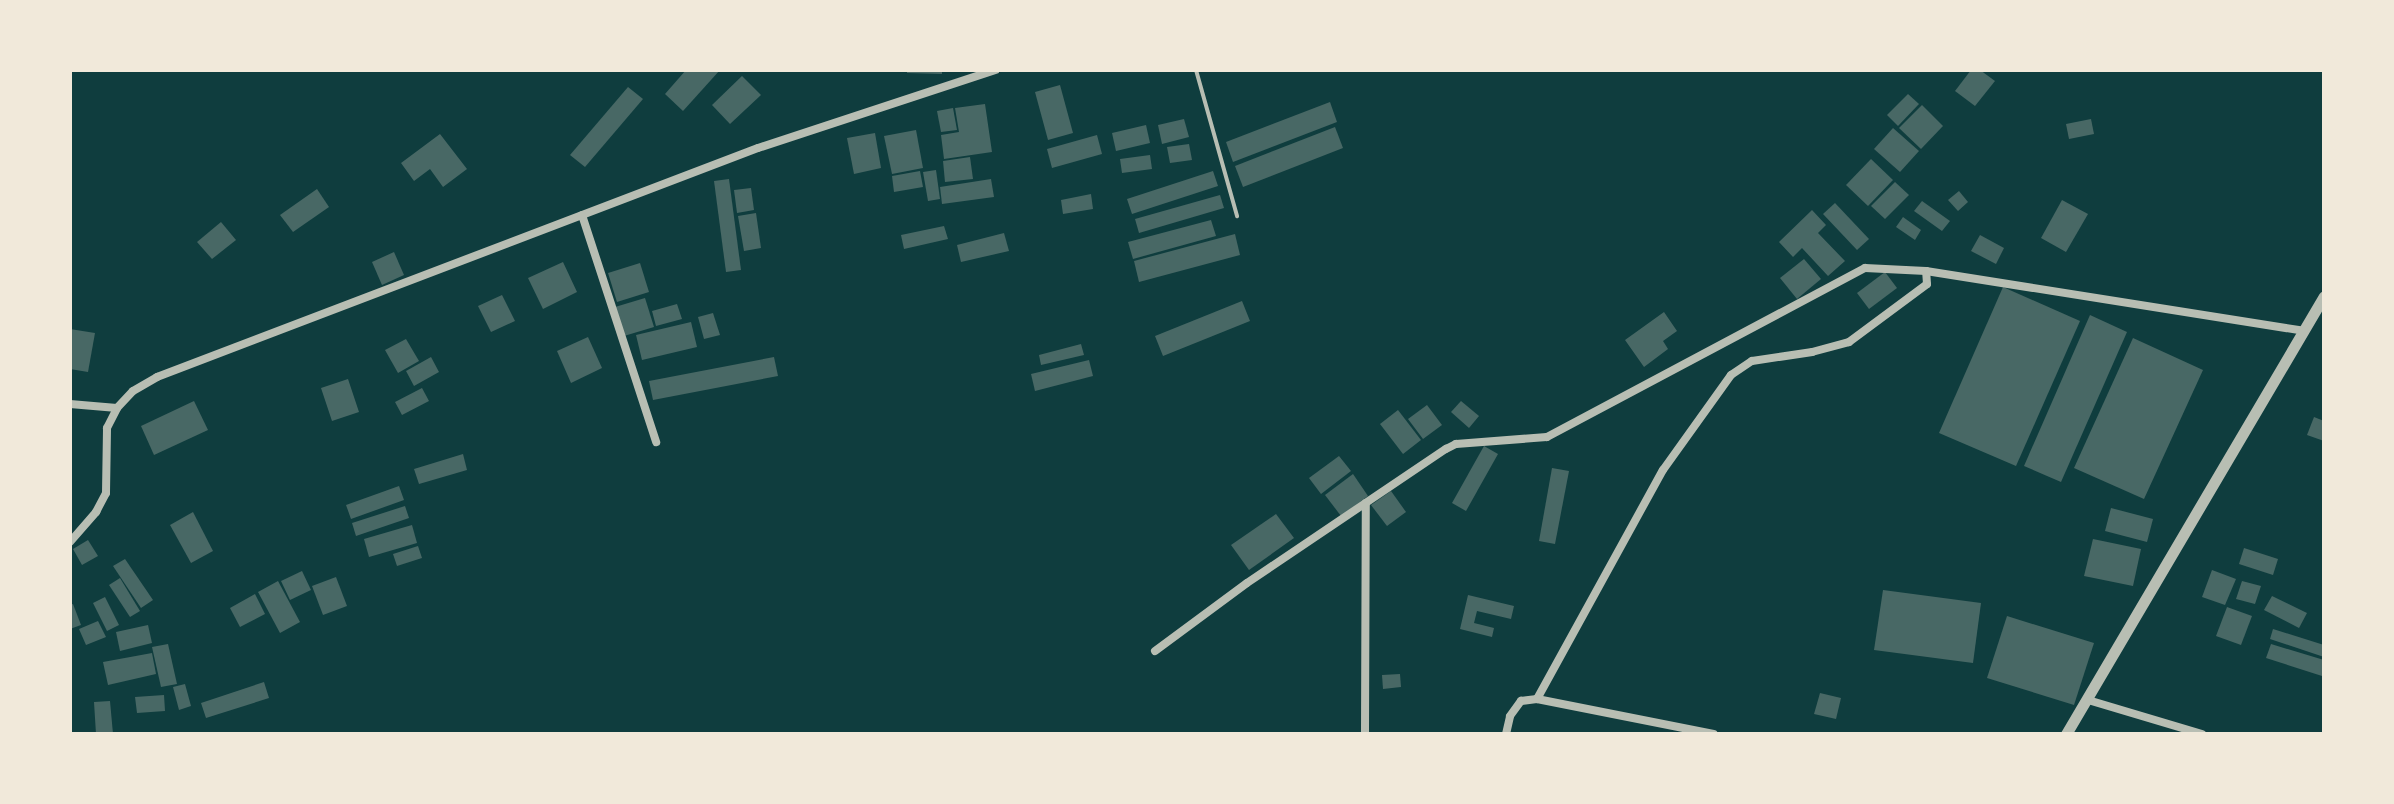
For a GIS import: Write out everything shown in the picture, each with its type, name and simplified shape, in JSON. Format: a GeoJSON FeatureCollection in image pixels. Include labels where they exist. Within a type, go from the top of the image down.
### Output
{"type":"FeatureCollection","features":[{"type":"Feature","properties":{"kind":"street"},"geometry":{"type":"LineString","coordinates":[[70,542],[96,512],[106,493],[107,428],[117,408],[133,391],[157,377],[758,148],[995,70]]}},
{"type":"Feature","properties":{"kind":"street"},"geometry":{"type":"LineString","coordinates":[[582,215],[656,442]]}},
{"type":"Feature","properties":{"kind":"street"},"geometry":{"type":"LineString","coordinates":[[1155,651],[1247,583],[1456,444],[1547,437],[1852,272],[1876,267],[1926,271],[2305,331]]}},
{"type":"Feature","properties":{"kind":"street"},"geometry":{"type":"LineString","coordinates":[[1537,699],[1663,470],[1731,375],[1752,361],[1812,352],[1849,342],[1927,284],[1926,271]]}},
{"type":"Feature","properties":{"kind":"street"},"geometry":{"type":"LineString","coordinates":[[2066,734],[2324,296]]}},
{"type":"Feature","properties":{"kind":"street"},"geometry":{"type":"LineString","coordinates":[[70,404],[117,408]]}},
{"type":"Feature","properties":{"kind":"street"},"geometry":{"type":"LineString","coordinates":[[1365,734],[1366,503]]}},
{"type":"Feature","properties":{"kind":"street"},"geometry":{"type":"LineString","coordinates":[[1506,734],[1510,716],[1521,701],[1537,699],[1714,734]]}},
{"type":"Feature","properties":{"kind":"street"},"geometry":{"type":"LineString","coordinates":[[2088,700],[2202,734]]}},
{"type":"Feature","properties":{"kind":"lane"},"geometry":{"type":"LineString","coordinates":[[1196,70],[1237,216]]}},
{"type":"Feature","properties":{"kind":"building"},"geometry":{"type":"Polygon","coordinates":[[[686,70],[720,70],[683,111],[665,94],[686,70]]]}},
{"type":"Feature","properties":{"kind":"building"},"geometry":{"type":"Polygon","coordinates":[[[907,70],[942,70],[942,74],[907,73],[907,70]]]}},
{"type":"Feature","properties":{"kind":"building"},"geometry":{"type":"Polygon","coordinates":[[[1971,70],[1980,70],[1995,81],[1975,106],[1955,91],[1971,70]]]}},
{"type":"Feature","properties":{"kind":"building"},"geometry":{"type":"Polygon","coordinates":[[[742,76],[761,95],[730,124],[712,105],[742,76]]]}},
{"type":"Feature","properties":{"kind":"building"},"geometry":{"type":"Polygon","coordinates":[[[1060,85],[1073,133],[1048,140],[1035,92],[1060,85]]]}},
{"type":"Feature","properties":{"kind":"building"},"geometry":{"type":"Polygon","coordinates":[[[628,87],[643,99],[585,167],[570,155],[628,87]]]}},
{"type":"Feature","properties":{"kind":"building"},"geometry":{"type":"Polygon","coordinates":[[[1908,94],[1919,104],[1898,126],[1887,115],[1908,94]]]}},
{"type":"Feature","properties":{"kind":"building"},"geometry":{"type":"Polygon","coordinates":[[[1330,102],[1337,122],[1233,162],[1226,142],[1330,102]]]}},
{"type":"Feature","properties":{"kind":"building"},"geometry":{"type":"Polygon","coordinates":[[[985,104],[992,152],[944,159],[941,135],[959,132],[955,108],[985,104]]]}},
{"type":"Feature","properties":{"kind":"building"},"geometry":{"type":"Polygon","coordinates":[[[1922,105],[1943,126],[1921,149],[1899,128],[1922,105]]]}},
{"type":"Feature","properties":{"kind":"building"},"geometry":{"type":"Polygon","coordinates":[[[953,108],[957,130],[941,132],[937,111],[953,108]]]}},
{"type":"Feature","properties":{"kind":"building"},"geometry":{"type":"Polygon","coordinates":[[[1184,119],[1189,137],[1162,144],[1158,125],[1184,119]]]}},
{"type":"Feature","properties":{"kind":"building"},"geometry":{"type":"Polygon","coordinates":[[[2091,119],[2094,134],[2069,139],[2066,124],[2091,119]]]}},
{"type":"Feature","properties":{"kind":"building"},"geometry":{"type":"Polygon","coordinates":[[[1146,125],[1150,143],[1116,151],[1112,133],[1146,125]]]}},
{"type":"Feature","properties":{"kind":"building"},"geometry":{"type":"Polygon","coordinates":[[[1335,127],[1343,148],[1243,187],[1235,166],[1335,127]]]}},
{"type":"Feature","properties":{"kind":"building"},"geometry":{"type":"Polygon","coordinates":[[[1893,128],[1919,151],[1900,172],[1874,149],[1893,128]]]}},
{"type":"Feature","properties":{"kind":"building"},"geometry":{"type":"Polygon","coordinates":[[[916,130],[923,168],[892,174],[884,136],[916,130]]]}},
{"type":"Feature","properties":{"kind":"building"},"geometry":{"type":"Polygon","coordinates":[[[875,133],[881,168],[854,174],[847,138],[875,133]]]}},
{"type":"Feature","properties":{"kind":"building"},"geometry":{"type":"Polygon","coordinates":[[[440,134],[467,169],[443,187],[430,169],[414,181],[401,163],[440,134]]]}},
{"type":"Feature","properties":{"kind":"building"},"geometry":{"type":"Polygon","coordinates":[[[1097,135],[1102,154],[1052,168],[1047,149],[1097,135]]]}},
{"type":"Feature","properties":{"kind":"building"},"geometry":{"type":"Polygon","coordinates":[[[1189,144],[1192,160],[1170,163],[1167,147],[1189,144]]]}},
{"type":"Feature","properties":{"kind":"building"},"geometry":{"type":"Polygon","coordinates":[[[1150,155],[1152,169],[1122,173],[1120,159],[1150,155]]]}},
{"type":"Feature","properties":{"kind":"building"},"geometry":{"type":"Polygon","coordinates":[[[970,157],[973,179],[945,182],[943,161],[970,157]]]}},
{"type":"Feature","properties":{"kind":"building"},"geometry":{"type":"Polygon","coordinates":[[[1871,159],[1893,180],[1868,206],[1846,185],[1871,159]]]}},
{"type":"Feature","properties":{"kind":"building"},"geometry":{"type":"Polygon","coordinates":[[[936,170],[940,199],[928,201],[923,172],[936,170]]]}},
{"type":"Feature","properties":{"kind":"building"},"geometry":{"type":"Polygon","coordinates":[[[920,171],[923,187],[894,192],[892,176],[920,171]]]}},
{"type":"Feature","properties":{"kind":"building"},"geometry":{"type":"Polygon","coordinates":[[[1213,171],[1218,186],[1132,214],[1127,199],[1213,171]]]}},
{"type":"Feature","properties":{"kind":"building"},"geometry":{"type":"Polygon","coordinates":[[[729,179],[741,270],[726,272],[714,181],[729,179]]]}},
{"type":"Feature","properties":{"kind":"building"},"geometry":{"type":"Polygon","coordinates":[[[991,179],[994,197],[942,204],[940,187],[991,179]]]}},
{"type":"Feature","properties":{"kind":"building"},"geometry":{"type":"Polygon","coordinates":[[[1895,182],[1909,195],[1885,219],[1871,206],[1895,182]]]}},
{"type":"Feature","properties":{"kind":"building"},"geometry":{"type":"Polygon","coordinates":[[[751,188],[754,210],[737,213],[734,190],[751,188]]]}},
{"type":"Feature","properties":{"kind":"building"},"geometry":{"type":"Polygon","coordinates":[[[317,189],[329,207],[293,232],[280,215],[317,189]]]}},
{"type":"Feature","properties":{"kind":"building"},"geometry":{"type":"Polygon","coordinates":[[[1959,191],[1968,202],[1958,211],[1948,200],[1959,191]]]}},
{"type":"Feature","properties":{"kind":"building"},"geometry":{"type":"Polygon","coordinates":[[[1091,194],[1093,209],[1063,214],[1061,200],[1091,194]]]}},
{"type":"Feature","properties":{"kind":"building"},"geometry":{"type":"Polygon","coordinates":[[[1220,195],[1224,208],[1139,233],[1135,219],[1220,195]]]}},
{"type":"Feature","properties":{"kind":"building"},"geometry":{"type":"Polygon","coordinates":[[[2062,200],[2088,214],[2066,252],[2041,238],[2062,200]]]}},
{"type":"Feature","properties":{"kind":"building"},"geometry":{"type":"Polygon","coordinates":[[[1922,201],[1950,221],[1942,231],[1914,211],[1922,201]]]}},
{"type":"Feature","properties":{"kind":"building"},"geometry":{"type":"Polygon","coordinates":[[[1835,203],[1869,239],[1857,250],[1823,214],[1835,203]]]}},
{"type":"Feature","properties":{"kind":"building"},"geometry":{"type":"Polygon","coordinates":[[[1812,210],[1826,225],[1818,233],[1845,261],[1828,276],[1802,248],[1793,257],[1779,242],[1812,210]]]}},
{"type":"Feature","properties":{"kind":"building"},"geometry":{"type":"Polygon","coordinates":[[[756,213],[761,248],[744,251],[738,216],[756,213]]]}},
{"type":"Feature","properties":{"kind":"building"},"geometry":{"type":"Polygon","coordinates":[[[1903,217],[1921,230],[1915,240],[1896,227],[1903,217]]]}},
{"type":"Feature","properties":{"kind":"building"},"geometry":{"type":"Polygon","coordinates":[[[1211,220],[1216,236],[1133,259],[1128,242],[1211,220]]]}},
{"type":"Feature","properties":{"kind":"building"},"geometry":{"type":"Polygon","coordinates":[[[221,222],[236,240],[212,259],[197,242],[221,222]]]}},
{"type":"Feature","properties":{"kind":"building"},"geometry":{"type":"Polygon","coordinates":[[[944,226],[948,239],[904,249],[901,235],[944,226]]]}},
{"type":"Feature","properties":{"kind":"building"},"geometry":{"type":"Polygon","coordinates":[[[1004,233],[1009,251],[961,262],[957,245],[1004,233]]]}},
{"type":"Feature","properties":{"kind":"building"},"geometry":{"type":"Polygon","coordinates":[[[1235,234],[1240,255],[1139,282],[1134,261],[1235,234]]]}},
{"type":"Feature","properties":{"kind":"building"},"geometry":{"type":"Polygon","coordinates":[[[1980,235],[2004,248],[1996,264],[1971,251],[1980,235]]]}},
{"type":"Feature","properties":{"kind":"building"},"geometry":{"type":"Polygon","coordinates":[[[394,252],[404,275],[382,285],[372,262],[394,252]]]}},
{"type":"Feature","properties":{"kind":"building"},"geometry":{"type":"Polygon","coordinates":[[[1804,259],[1821,279],[1797,299],[1780,278],[1804,259]]]}},
{"type":"Feature","properties":{"kind":"building"},"geometry":{"type":"Polygon","coordinates":[[[563,262],[577,292],[543,309],[528,278],[563,262]]]}},
{"type":"Feature","properties":{"kind":"building"},"geometry":{"type":"Polygon","coordinates":[[[640,263],[649,292],[617,302],[608,273],[640,263]]]}},
{"type":"Feature","properties":{"kind":"building"},"geometry":{"type":"Polygon","coordinates":[[[1885,272],[1897,288],[1869,309],[1857,293],[1885,272]]]}},
{"type":"Feature","properties":{"kind":"building"},"geometry":{"type":"Polygon","coordinates":[[[2003,287],[2080,321],[2016,466],[1939,433],[2003,287]]]}},
{"type":"Feature","properties":{"kind":"building"},"geometry":{"type":"Polygon","coordinates":[[[502,295],[515,321],[491,332],[478,306],[502,295]]]}},
{"type":"Feature","properties":{"kind":"building"},"geometry":{"type":"Polygon","coordinates":[[[645,298],[654,327],[624,336],[615,307],[645,298]]]}},
{"type":"Feature","properties":{"kind":"building"},"geometry":{"type":"Polygon","coordinates":[[[1242,301],[1250,321],[1163,356],[1155,336],[1242,301]]]}},
{"type":"Feature","properties":{"kind":"building"},"geometry":{"type":"Polygon","coordinates":[[[677,304],[682,319],[656,326],[652,311],[677,304]]]}},
{"type":"Feature","properties":{"kind":"building"},"geometry":{"type":"Polygon","coordinates":[[[1664,312],[1677,331],[1663,341],[1668,349],[1644,367],[1625,340],[1664,312]]]}},
{"type":"Feature","properties":{"kind":"building"},"geometry":{"type":"Polygon","coordinates":[[[713,313],[720,335],[704,339],[698,317],[713,313]]]}},
{"type":"Feature","properties":{"kind":"building"},"geometry":{"type":"Polygon","coordinates":[[[2090,315],[2127,332],[2061,482],[2024,466],[2090,315]]]}},
{"type":"Feature","properties":{"kind":"building"},"geometry":{"type":"Polygon","coordinates":[[[691,322],[697,347],[642,360],[636,335],[691,322]]]}},
{"type":"Feature","properties":{"kind":"building"},"geometry":{"type":"Polygon","coordinates":[[[70,329],[95,333],[88,372],[70,369],[70,329]]]}},
{"type":"Feature","properties":{"kind":"building"},"geometry":{"type":"Polygon","coordinates":[[[588,337],[602,368],[571,383],[557,351],[588,337]]]}},
{"type":"Feature","properties":{"kind":"building"},"geometry":{"type":"Polygon","coordinates":[[[2133,338],[2203,370],[2144,499],[2074,468],[2133,338]]]}},
{"type":"Feature","properties":{"kind":"building"},"geometry":{"type":"Polygon","coordinates":[[[406,339],[419,361],[398,373],[385,350],[406,339]]]}},
{"type":"Feature","properties":{"kind":"building"},"geometry":{"type":"Polygon","coordinates":[[[1081,344],[1084,355],[1041,365],[1039,355],[1081,344]]]}},
{"type":"Feature","properties":{"kind":"building"},"geometry":{"type":"Polygon","coordinates":[[[431,357],[439,372],[414,386],[406,371],[431,357]]]}},
{"type":"Feature","properties":{"kind":"building"},"geometry":{"type":"Polygon","coordinates":[[[774,357],[778,376],[653,400],[649,381],[774,357]]]}},
{"type":"Feature","properties":{"kind":"building"},"geometry":{"type":"Polygon","coordinates":[[[1089,360],[1093,376],[1035,391],[1031,374],[1089,360]]]}},
{"type":"Feature","properties":{"kind":"building"},"geometry":{"type":"Polygon","coordinates":[[[348,379],[359,412],[332,421],[321,388],[348,379]]]}},
{"type":"Feature","properties":{"kind":"building"},"geometry":{"type":"Polygon","coordinates":[[[422,388],[429,401],[402,415],[395,402],[422,388]]]}},
{"type":"Feature","properties":{"kind":"building"},"geometry":{"type":"Polygon","coordinates":[[[194,401],[208,430],[154,455],[141,426],[194,401]]]}},
{"type":"Feature","properties":{"kind":"building"},"geometry":{"type":"Polygon","coordinates":[[[1461,401],[1479,416],[1469,428],[1451,412],[1461,401]]]}},
{"type":"Feature","properties":{"kind":"building"},"geometry":{"type":"Polygon","coordinates":[[[1427,405],[1442,425],[1423,439],[1408,419],[1427,405]]]}},
{"type":"Feature","properties":{"kind":"building"},"geometry":{"type":"Polygon","coordinates":[[[1398,410],[1421,440],[1403,454],[1380,424],[1398,410]]]}},
{"type":"Feature","properties":{"kind":"building"},"geometry":{"type":"Polygon","coordinates":[[[2314,417],[2324,421],[2324,441],[2307,435],[2314,417]]]}},
{"type":"Feature","properties":{"kind":"building"},"geometry":{"type":"Polygon","coordinates":[[[1484,446],[1498,454],[1466,511],[1452,503],[1484,446]]]}},
{"type":"Feature","properties":{"kind":"building"},"geometry":{"type":"Polygon","coordinates":[[[463,454],[467,470],[419,484],[414,469],[463,454]]]}},
{"type":"Feature","properties":{"kind":"building"},"geometry":{"type":"Polygon","coordinates":[[[1339,456],[1351,471],[1321,494],[1309,478],[1339,456]]]}},
{"type":"Feature","properties":{"kind":"building"},"geometry":{"type":"Polygon","coordinates":[[[1552,468],[1569,471],[1555,544],[1539,541],[1552,468]]]}},
{"type":"Feature","properties":{"kind":"building"},"geometry":{"type":"Polygon","coordinates":[[[1353,474],[1368,496],[1341,516],[1325,495],[1353,474]]]}},
{"type":"Feature","properties":{"kind":"building"},"geometry":{"type":"Polygon","coordinates":[[[399,486],[404,500],[351,519],[346,505],[399,486]]]}},
{"type":"Feature","properties":{"kind":"building"},"geometry":{"type":"Polygon","coordinates":[[[1391,491],[1406,512],[1387,526],[1371,505],[1391,491]]]}},
{"type":"Feature","properties":{"kind":"building"},"geometry":{"type":"Polygon","coordinates":[[[405,506],[409,518],[356,536],[352,523],[405,506]]]}},
{"type":"Feature","properties":{"kind":"building"},"geometry":{"type":"Polygon","coordinates":[[[2111,508],[2153,519],[2147,542],[2105,531],[2111,508]]]}},
{"type":"Feature","properties":{"kind":"building"},"geometry":{"type":"Polygon","coordinates":[[[193,512],[213,551],[191,563],[170,525],[193,512]]]}},
{"type":"Feature","properties":{"kind":"building"},"geometry":{"type":"Polygon","coordinates":[[[1276,514],[1294,538],[1249,570],[1231,545],[1276,514]]]}},
{"type":"Feature","properties":{"kind":"building"},"geometry":{"type":"Polygon","coordinates":[[[412,525],[417,543],[369,557],[364,539],[412,525]]]}},
{"type":"Feature","properties":{"kind":"building"},"geometry":{"type":"Polygon","coordinates":[[[2093,539],[2141,549],[2133,586],[2084,576],[2093,539]]]}},
{"type":"Feature","properties":{"kind":"building"},"geometry":{"type":"Polygon","coordinates":[[[88,540],[98,556],[82,565],[73,549],[88,540]]]}},
{"type":"Feature","properties":{"kind":"building"},"geometry":{"type":"Polygon","coordinates":[[[418,546],[422,558],[397,566],[393,554],[418,546]]]}},
{"type":"Feature","properties":{"kind":"building"},"geometry":{"type":"Polygon","coordinates":[[[2244,548],[2278,559],[2273,575],[2239,564],[2244,548]]]}},
{"type":"Feature","properties":{"kind":"building"},"geometry":{"type":"Polygon","coordinates":[[[125,559],[153,600],[141,608],[113,566],[125,559]]]}},
{"type":"Feature","properties":{"kind":"building"},"geometry":{"type":"Polygon","coordinates":[[[2212,570],[2236,579],[2225,605],[2202,597],[2212,570]]]}},
{"type":"Feature","properties":{"kind":"building"},"geometry":{"type":"Polygon","coordinates":[[[302,571],[311,590],[290,600],[281,581],[302,571]]]}},
{"type":"Feature","properties":{"kind":"building"},"geometry":{"type":"Polygon","coordinates":[[[336,577],[347,606],[323,615],[312,586],[336,577]]]}},
{"type":"Feature","properties":{"kind":"building"},"geometry":{"type":"Polygon","coordinates":[[[120,578],[140,611],[130,617],[109,585],[120,578]]]}},
{"type":"Feature","properties":{"kind":"building"},"geometry":{"type":"Polygon","coordinates":[[[278,581],[300,622],[280,633],[258,592],[278,581]]]}},
{"type":"Feature","properties":{"kind":"building"},"geometry":{"type":"Polygon","coordinates":[[[2242,581],[2261,586],[2255,604],[2236,599],[2242,581]]]}},
{"type":"Feature","properties":{"kind":"building"},"geometry":{"type":"Polygon","coordinates":[[[1883,590],[1981,603],[1973,663],[1874,650],[1883,590]]]}},
{"type":"Feature","properties":{"kind":"building"},"geometry":{"type":"Polygon","coordinates":[[[255,594],[265,614],[240,627],[230,608],[255,594]]]}},
{"type":"Feature","properties":{"kind":"building"},"geometry":{"type":"Polygon","coordinates":[[[1468,595],[1514,606],[1511,619],[1477,611],[1474,623],[1494,628],[1492,637],[1460,629],[1468,595]]]}},
{"type":"Feature","properties":{"kind":"building"},"geometry":{"type":"Polygon","coordinates":[[[2272,596],[2307,613],[2299,628],[2264,610],[2272,596]]]}},
{"type":"Feature","properties":{"kind":"building"},"geometry":{"type":"Polygon","coordinates":[[[105,597],[119,625],[107,631],[93,603],[105,597]]]}},
{"type":"Feature","properties":{"kind":"building"},"geometry":{"type":"Polygon","coordinates":[[[73,604],[81,625],[70,629],[70,605],[73,604]]]}},
{"type":"Feature","properties":{"kind":"building"},"geometry":{"type":"Polygon","coordinates":[[[2227,607],[2252,616],[2241,645],[2216,636],[2227,607]]]}},
{"type":"Feature","properties":{"kind":"building"},"geometry":{"type":"Polygon","coordinates":[[[2007,616],[2094,643],[2074,705],[1987,678],[2007,616]]]}},
{"type":"Feature","properties":{"kind":"building"},"geometry":{"type":"Polygon","coordinates":[[[98,621],[106,637],[86,645],[79,629],[98,621]]]}},
{"type":"Feature","properties":{"kind":"building"},"geometry":{"type":"Polygon","coordinates":[[[148,625],[152,643],[120,651],[116,632],[148,625]]]}},
{"type":"Feature","properties":{"kind":"building"},"geometry":{"type":"Polygon","coordinates":[[[2273,629],[2324,645],[2324,657],[2270,639],[2273,629]]]}},
{"type":"Feature","properties":{"kind":"building"},"geometry":{"type":"Polygon","coordinates":[[[168,644],[177,684],[161,687],[152,647],[168,644]]]}},
{"type":"Feature","properties":{"kind":"building"},"geometry":{"type":"Polygon","coordinates":[[[2271,644],[2324,660],[2322,676],[2266,658],[2271,644]]]}},
{"type":"Feature","properties":{"kind":"building"},"geometry":{"type":"Polygon","coordinates":[[[152,653],[156,674],[108,685],[103,662],[152,653]]]}},
{"type":"Feature","properties":{"kind":"building"},"geometry":{"type":"Polygon","coordinates":[[[1400,674],[1401,687],[1383,689],[1382,675],[1400,674]]]}},
{"type":"Feature","properties":{"kind":"building"},"geometry":{"type":"Polygon","coordinates":[[[264,682],[269,698],[206,718],[201,703],[264,682]]]}},
{"type":"Feature","properties":{"kind":"building"},"geometry":{"type":"Polygon","coordinates":[[[185,684],[191,706],[179,710],[173,687],[185,684]]]}},
{"type":"Feature","properties":{"kind":"building"},"geometry":{"type":"Polygon","coordinates":[[[1820,693],[1841,698],[1836,719],[1814,714],[1820,693]]]}},
{"type":"Feature","properties":{"kind":"building"},"geometry":{"type":"Polygon","coordinates":[[[164,695],[165,711],[137,713],[135,697],[164,695]]]}},
{"type":"Feature","properties":{"kind":"building"},"geometry":{"type":"Polygon","coordinates":[[[110,701],[113,734],[96,734],[94,702],[110,701]]]}}]}
